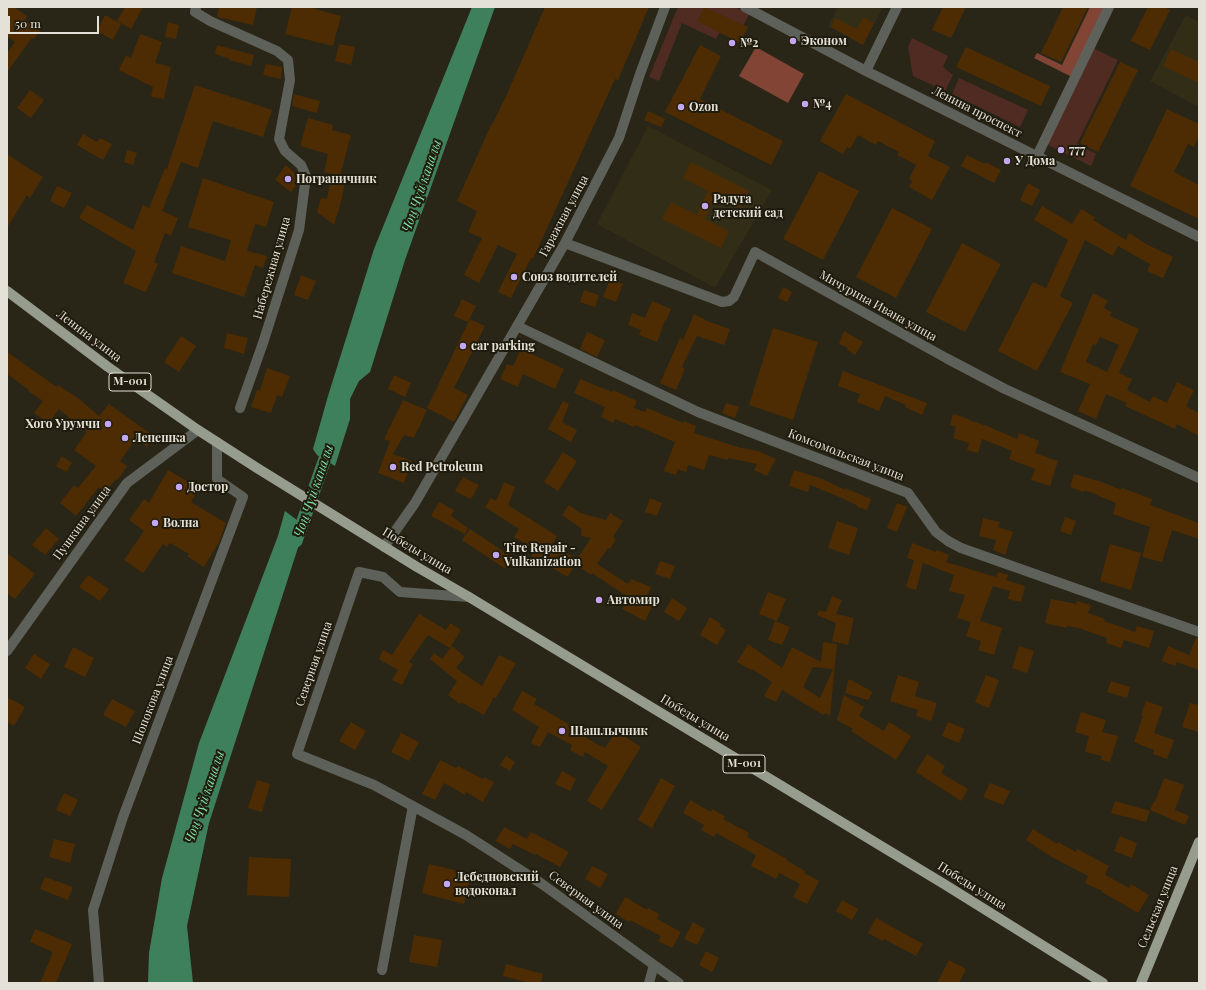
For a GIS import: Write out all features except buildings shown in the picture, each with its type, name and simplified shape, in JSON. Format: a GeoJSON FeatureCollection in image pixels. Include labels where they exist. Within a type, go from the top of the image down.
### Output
{"type":"FeatureCollection","features":[{"type":"Feature","properties":{"kind":"main road","name":"Ленина улица"},"geometry":{"type":"LineString","coordinates":[[7,291],[108,367],[198,430],[353,528]]}},
{"type":"Feature","properties":{"kind":"main road","name":"Победы улица"},"geometry":{"type":"LineString","coordinates":[[353,528],[944,884],[1103,983]]}},
{"type":"Feature","properties":{"kind":"main road","name":"Сельская улица"},"geometry":{"type":"LineString","coordinates":[[1141,983],[1199,842]]}},
{"type":"Feature","properties":{"kind":"street","name":"Гаражная улица"},"geometry":{"type":"LineString","coordinates":[[384,547],[415,503],[565,243],[619,138],[640,74],[665,7]]}},
{"type":"Feature","properties":{"kind":"street","name":"Ленина проспект"},"geometry":{"type":"LineString","coordinates":[[745,7],[866,71],[1199,237]]}},
{"type":"Feature","properties":{"kind":"street"},"geometry":{"type":"LineString","coordinates":[[866,71],[897,7]]}},
{"type":"Feature","properties":{"kind":"street"},"geometry":{"type":"LineString","coordinates":[[1037,156],[1109,7]]}},
{"type":"Feature","properties":{"kind":"street","name":"Набережная улица"},"geometry":{"type":"LineString","coordinates":[[192,9],[210,21],[277,51],[288,60],[290,80],[279,139],[285,151],[302,165],[306,176],[299,230],[240,408]]}},
{"type":"Feature","properties":{"kind":"street","name":"Мичурина Ивана улица"},"geometry":{"type":"LineString","coordinates":[[565,243],[722,302],[729,301],[734,297],[755,252],[1005,389],[1199,478]]}},
{"type":"Feature","properties":{"kind":"street","name":"Комсомольская улица"},"geometry":{"type":"LineString","coordinates":[[517,326],[698,412],[908,493],[936,532],[961,548],[1199,632]]}},
{"type":"Feature","properties":{"kind":"street","name":"Пушкина улица"},"geometry":{"type":"LineString","coordinates":[[7,651],[127,483],[198,430]]}},
{"type":"Feature","properties":{"kind":"street","name":"Шопокова улица"},"geometry":{"type":"LineString","coordinates":[[99,983],[93,910],[123,817],[243,497],[217,479],[217,442]]}},
{"type":"Feature","properties":{"kind":"street","name":"Северная улица"},"geometry":{"type":"LineString","coordinates":[[469,597],[400,592],[383,577],[359,572],[297,754],[374,784],[466,835],[542,884],[678,983]]}},
{"type":"Feature","properties":{"kind":"street"},"geometry":{"type":"LineString","coordinates":[[382,970],[413,806]]}},
{"type":"Feature","properties":{"kind":"street"},"geometry":{"type":"LineString","coordinates":[[649,983],[654,965]]}},
{"type":"Feature","properties":{"kind":"shaded area"},"geometry":{"type":"Polygon","coordinates":[[[678,7],[735,7],[749,14],[740,33],[723,26],[716,39],[682,23],[659,81],[649,77],[678,7]]]}},
{"type":"Feature","properties":{"kind":"shaded area"},"geometry":{"type":"Polygon","coordinates":[[[838,7],[883,7],[863,45],[828,26],[838,7]]]}},
{"type":"Feature","properties":{"kind":"shaded area"},"geometry":{"type":"Polygon","coordinates":[[[1090,7],[1105,7],[1072,77],[1034,58],[1037,53],[1062,65],[1090,7]]]}},
{"type":"Feature","properties":{"kind":"shaded area"},"geometry":{"type":"Polygon","coordinates":[[[1186,15],[1199,22],[1199,107],[1150,81],[1186,15]]]}},
{"type":"Feature","properties":{"kind":"shaded area"},"geometry":{"type":"Polygon","coordinates":[[[912,38],[948,56],[943,67],[953,75],[945,91],[913,76],[908,47],[912,38]]]}},
{"type":"Feature","properties":{"kind":"shaded area"},"geometry":{"type":"Polygon","coordinates":[[[756,47],[804,74],[788,103],[739,76],[756,47]]]}},
{"type":"Feature","properties":{"kind":"shaded area"},"geometry":{"type":"Polygon","coordinates":[[[1093,48],[1118,60],[1077,144],[1096,154],[1091,166],[1046,144],[1093,48]]]}},
{"type":"Feature","properties":{"kind":"shaded area"},"geometry":{"type":"Polygon","coordinates":[[[959,78],[1028,110],[1020,127],[952,94],[959,78]]]}},
{"type":"Feature","properties":{"kind":"shaded area"},"geometry":{"type":"Polygon","coordinates":[[[648,126],[772,190],[715,288],[597,224],[648,126]]]}},
{"type":"Feature","properties":{"kind":"water"},"geometry":{"type":"Polygon","coordinates":[[[472,7],[495,7],[405,260],[370,372],[359,381],[350,399],[350,419],[335,466],[317,455],[313,449],[328,396],[374,249],[472,7]]]}},
{"type":"Feature","properties":{"kind":"water"},"geometry":{"type":"Polygon","coordinates":[[[285,511],[305,526],[209,823],[187,926],[193,983],[148,983],[149,953],[162,878],[199,743],[278,536],[285,511]]]}},
{"type":"Feature","properties":{"kind":"waterway","name":"Чоң Чүй каналы"},"geometry":{"type":"LineString","coordinates":[[296,541],[331,442]]}},
{"type":"Feature","properties":{"kind":"place","name":"Эконом"},"geometry":{"type":"Point","coordinates":[793,41]}},
{"type":"Feature","properties":{"kind":"place","name":"№2"},"geometry":{"type":"Point","coordinates":[732,43]}},
{"type":"Feature","properties":{"kind":"place","name":"№4"},"geometry":{"type":"Point","coordinates":[805,104]}},
{"type":"Feature","properties":{"kind":"place","name":"Ozon"},"geometry":{"type":"Point","coordinates":[681,107]}},
{"type":"Feature","properties":{"kind":"place","name":"777"},"geometry":{"type":"Point","coordinates":[1061,150]}},
{"type":"Feature","properties":{"kind":"place","name":"У Дома"},"geometry":{"type":"Point","coordinates":[1007,161]}},
{"type":"Feature","properties":{"kind":"place","name":"Пограничник"},"geometry":{"type":"Point","coordinates":[288,179]}},
{"type":"Feature","properties":{"kind":"place","name":"Радуга детский сад"},"geometry":{"type":"Point","coordinates":[705,206]}},
{"type":"Feature","properties":{"kind":"place","name":"Союз водителей"},"geometry":{"type":"Point","coordinates":[514,277]}},
{"type":"Feature","properties":{"kind":"place","name":"car parking"},"geometry":{"type":"Point","coordinates":[463,346]}},
{"type":"Feature","properties":{"kind":"place","name":"Хого Урумчи"},"geometry":{"type":"Point","coordinates":[108,424]}},
{"type":"Feature","properties":{"kind":"place","name":"Лепешка"},"geometry":{"type":"Point","coordinates":[125,438]}},
{"type":"Feature","properties":{"kind":"place","name":"Red Petroleum"},"geometry":{"type":"Point","coordinates":[393,467]}},
{"type":"Feature","properties":{"kind":"place","name":"Достор"},"geometry":{"type":"Point","coordinates":[179,487]}},
{"type":"Feature","properties":{"kind":"place","name":"Волна"},"geometry":{"type":"Point","coordinates":[155,523]}},
{"type":"Feature","properties":{"kind":"place","name":"Tire Repair - Vulkanization"},"geometry":{"type":"Point","coordinates":[496,555]}},
{"type":"Feature","properties":{"kind":"place","name":"Автомир"},"geometry":{"type":"Point","coordinates":[599,600]}},
{"type":"Feature","properties":{"kind":"place","name":"Шашлычник"},"geometry":{"type":"Point","coordinates":[562,731]}},
{"type":"Feature","properties":{"kind":"place","name":"Лебедновский водоконал"},"geometry":{"type":"Point","coordinates":[447,884]}}]}
